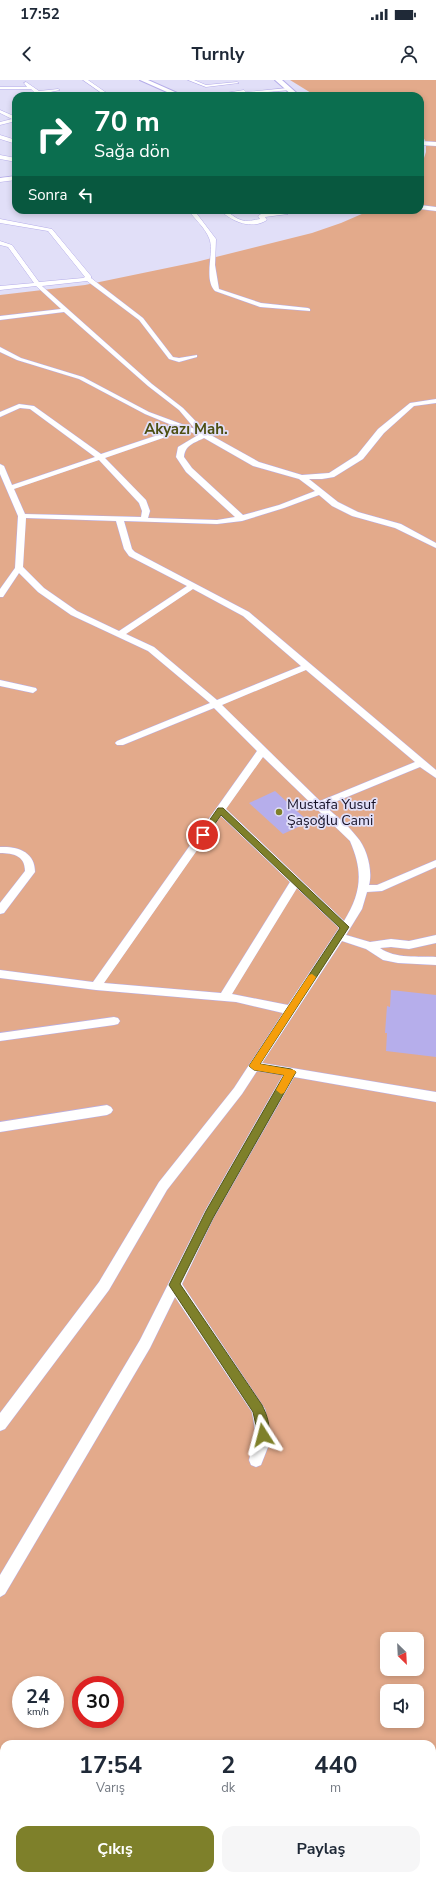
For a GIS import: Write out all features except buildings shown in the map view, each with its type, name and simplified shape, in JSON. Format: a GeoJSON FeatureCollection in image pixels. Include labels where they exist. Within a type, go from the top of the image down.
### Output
{"type":"FeatureCollection","features":[{"type":"Feature","properties":{"kind":"street"},"geometry":{"type":"LineString","coordinates":[[23,80],[36,92]]}},
{"type":"Feature","properties":{"kind":"street"},"geometry":{"type":"LineString","coordinates":[[84,80],[103,92]]}},
{"type":"Feature","properties":{"kind":"street"},"geometry":{"type":"LineString","coordinates":[[143,80],[172,92]]}},
{"type":"Feature","properties":{"kind":"street"},"geometry":{"type":"LineString","coordinates":[[190,80],[206,86],[235,82],[244,92]]}},
{"type":"Feature","properties":{"kind":"street"},"geometry":{"type":"LineString","coordinates":[[278,80],[292,92]]}},
{"type":"Feature","properties":{"kind":"street"},"geometry":{"type":"LineString","coordinates":[[0,88],[31,88]]}},
{"type":"Feature","properties":{"kind":"street"},"geometry":{"type":"LineString","coordinates":[[260,92],[288,88]]}},
{"type":"Feature","properties":{"kind":"street"},"geometry":{"type":"LineString","coordinates":[[51,92],[58,90]]}},
{"type":"Feature","properties":{"kind":"street"},"geometry":{"type":"LineString","coordinates":[[0,111],[12,117]]}},
{"type":"Feature","properties":{"kind":"street"},"geometry":{"type":"LineString","coordinates":[[0,124],[12,120]]}},
{"type":"Feature","properties":{"kind":"street"},"geometry":{"type":"LineString","coordinates":[[0,137],[12,141]]}},
{"type":"Feature","properties":{"kind":"street"},"geometry":{"type":"LineString","coordinates":[[424,143],[436,144]]}},
{"type":"Feature","properties":{"kind":"street"},"geometry":{"type":"LineString","coordinates":[[0,157],[12,159]]}},
{"type":"Feature","properties":{"kind":"street"},"geometry":{"type":"LineString","coordinates":[[0,180],[12,178]]}},
{"type":"Feature","properties":{"kind":"street"},"geometry":{"type":"LineString","coordinates":[[424,208],[436,209]]}},
{"type":"Feature","properties":{"kind":"street"},"geometry":{"type":"LineString","coordinates":[[194,214],[213,239],[212,265],[215,288],[217,290],[260,305],[308,310]]}},
{"type":"Feature","properties":{"kind":"street"},"geometry":{"type":"LineString","coordinates":[[228,214],[236,221],[241,222],[264,220],[261,216],[285,214]]}},
{"type":"Feature","properties":{"kind":"street"},"geometry":{"type":"LineString","coordinates":[[0,221],[50,230],[89,276],[88,279],[141,319],[171,358],[179,360],[195,356]]}},
{"type":"Feature","properties":{"kind":"street"},"geometry":{"type":"LineString","coordinates":[[0,243],[10,246],[38,285],[150,385],[181,409],[204,435]]}},
{"type":"Feature","properties":{"kind":"street"},"geometry":{"type":"LineString","coordinates":[[0,288],[88,279]]}},
{"type":"Feature","properties":{"kind":"street"},"geometry":{"type":"LineString","coordinates":[[0,318],[65,310]]}},
{"type":"Feature","properties":{"kind":"street"},"geometry":{"type":"LineString","coordinates":[[0,349],[19,359],[81,378],[147,413],[204,435],[256,464],[302,477],[312,478],[331,475],[360,457],[381,432],[412,404],[436,400]]}},
{"type":"Feature","properties":{"kind":"street"},"geometry":{"type":"LineString","coordinates":[[0,415],[15,407],[32,406],[100,457],[143,502],[146,511],[144,519]]}},
{"type":"Feature","properties":{"kind":"street"},"geometry":{"type":"LineString","coordinates":[[6,484],[100,457],[186,428]]}},
{"type":"Feature","properties":{"kind":"street"},"geometry":{"type":"LineString","coordinates":[[204,435],[185,445],[179,453],[180,457],[189,470],[242,519]]}},
{"type":"Feature","properties":{"kind":"street"},"geometry":{"type":"LineString","coordinates":[[0,466],[6,484],[22,516],[19,568],[0,595]]}},
{"type":"Feature","properties":{"kind":"street"},"geometry":{"type":"LineString","coordinates":[[302,477],[335,504],[355,514],[398,526],[414,533],[436,546]]}},
{"type":"Feature","properties":{"kind":"street"},"geometry":{"type":"LineString","coordinates":[[22,516],[217,522],[242,519],[268,512],[320,492]]}},
{"type":"Feature","properties":{"kind":"street"},"geometry":{"type":"LineString","coordinates":[[118,519],[128,549],[132,554],[246,614],[436,775]]}},
{"type":"Feature","properties":{"kind":"street"},"geometry":{"type":"LineString","coordinates":[[0,1424],[104,1286],[164,1186],[238,1091],[357,909],[365,880],[363,859],[354,839],[262,752],[205,693],[151,650],[74,613],[41,590],[19,568]]}},
{"type":"Feature","properties":{"kind":"street"},"geometry":{"type":"LineString","coordinates":[[119,635],[192,586]]}},
{"type":"Feature","properties":{"kind":"street"},"geometry":{"type":"LineString","coordinates":[[120,743],[308,666]]}},
{"type":"Feature","properties":{"kind":"street"},"geometry":{"type":"LineString","coordinates":[[0,683],[33,690]]}},
{"type":"Feature","properties":{"kind":"street"},"geometry":{"type":"LineString","coordinates":[[96,986],[262,752]]}},
{"type":"Feature","properties":{"kind":"street"},"geometry":{"type":"LineString","coordinates":[[318,805],[421,763]]}},
{"type":"Feature","properties":{"kind":"street"},"geometry":{"type":"LineString","coordinates":[[221,810],[296,881],[341,932],[370,946],[383,956],[398,959],[436,961]]}},
{"type":"Feature","properties":{"kind":"street"},"geometry":{"type":"LineString","coordinates":[[0,850],[10,850],[22,853],[29,861],[30,872],[0,910]]}},
{"type":"Feature","properties":{"kind":"street"},"geometry":{"type":"LineString","coordinates":[[363,889],[378,888],[436,863]]}},
{"type":"Feature","properties":{"kind":"street"},"geometry":{"type":"LineString","coordinates":[[224,997],[296,881]]}},
{"type":"Feature","properties":{"kind":"street"},"geometry":{"type":"LineString","coordinates":[[370,946],[391,943],[409,945],[436,939]]}},
{"type":"Feature","properties":{"kind":"street"},"geometry":{"type":"LineString","coordinates":[[0,974],[96,986],[224,997],[290,1010]]}},
{"type":"Feature","properties":{"kind":"street"},"geometry":{"type":"LineString","coordinates":[[0,1037],[114,1020]]}},
{"type":"Feature","properties":{"kind":"street"},"geometry":{"type":"LineString","coordinates":[[254,1066],[436,1097]]}},
{"type":"Feature","properties":{"kind":"street"},"geometry":{"type":"LineString","coordinates":[[0,1589],[145,1344],[209,1215],[291,1072]]}},
{"type":"Feature","properties":{"kind":"street"},"geometry":{"type":"LineString","coordinates":[[0,1127],[107,1110]]}},
{"type":"Feature","properties":{"kind":"street"},"geometry":{"type":"LineString","coordinates":[[174,1285],[258,1409],[263,1426],[263,1444],[256,1460]]}},
{"type":"Feature","properties":{"kind":"shaded area"},"geometry":{"type":"Polygon","coordinates":[[[290,80],[436,80],[436,1740],[0,1740],[0,295],[85,285],[196,262],[312,233],[362,214],[424,214],[424,158],[426,152],[426,142],[424,139],[424,92],[310,92],[290,80]]]}},
{"type":"Feature","properties":{"kind":"slow traffic"},"geometry":{"type":"LineString","coordinates":[[281,1090],[291,1072],[254,1066],[312,977]]}},
{"type":"Feature","properties":{"kind":"place","name":"Mustafa Yusuf Şaşoğlu Cami"},"geometry":{"type":"Point","coordinates":[279,812]}},
{"type":"Feature","properties":{"kind":"district","name":"Akyazı Mah."},"geometry":{"type":"Point","coordinates":[186,429]}},
{"type":"Feature","properties":{"kind":"route"},"geometry":{"type":"LineString","coordinates":[[203,835],[221,810],[344,927],[254,1066],[291,1072],[209,1215],[174,1285],[258,1409],[263,1426],[263,1435]]}}]}
